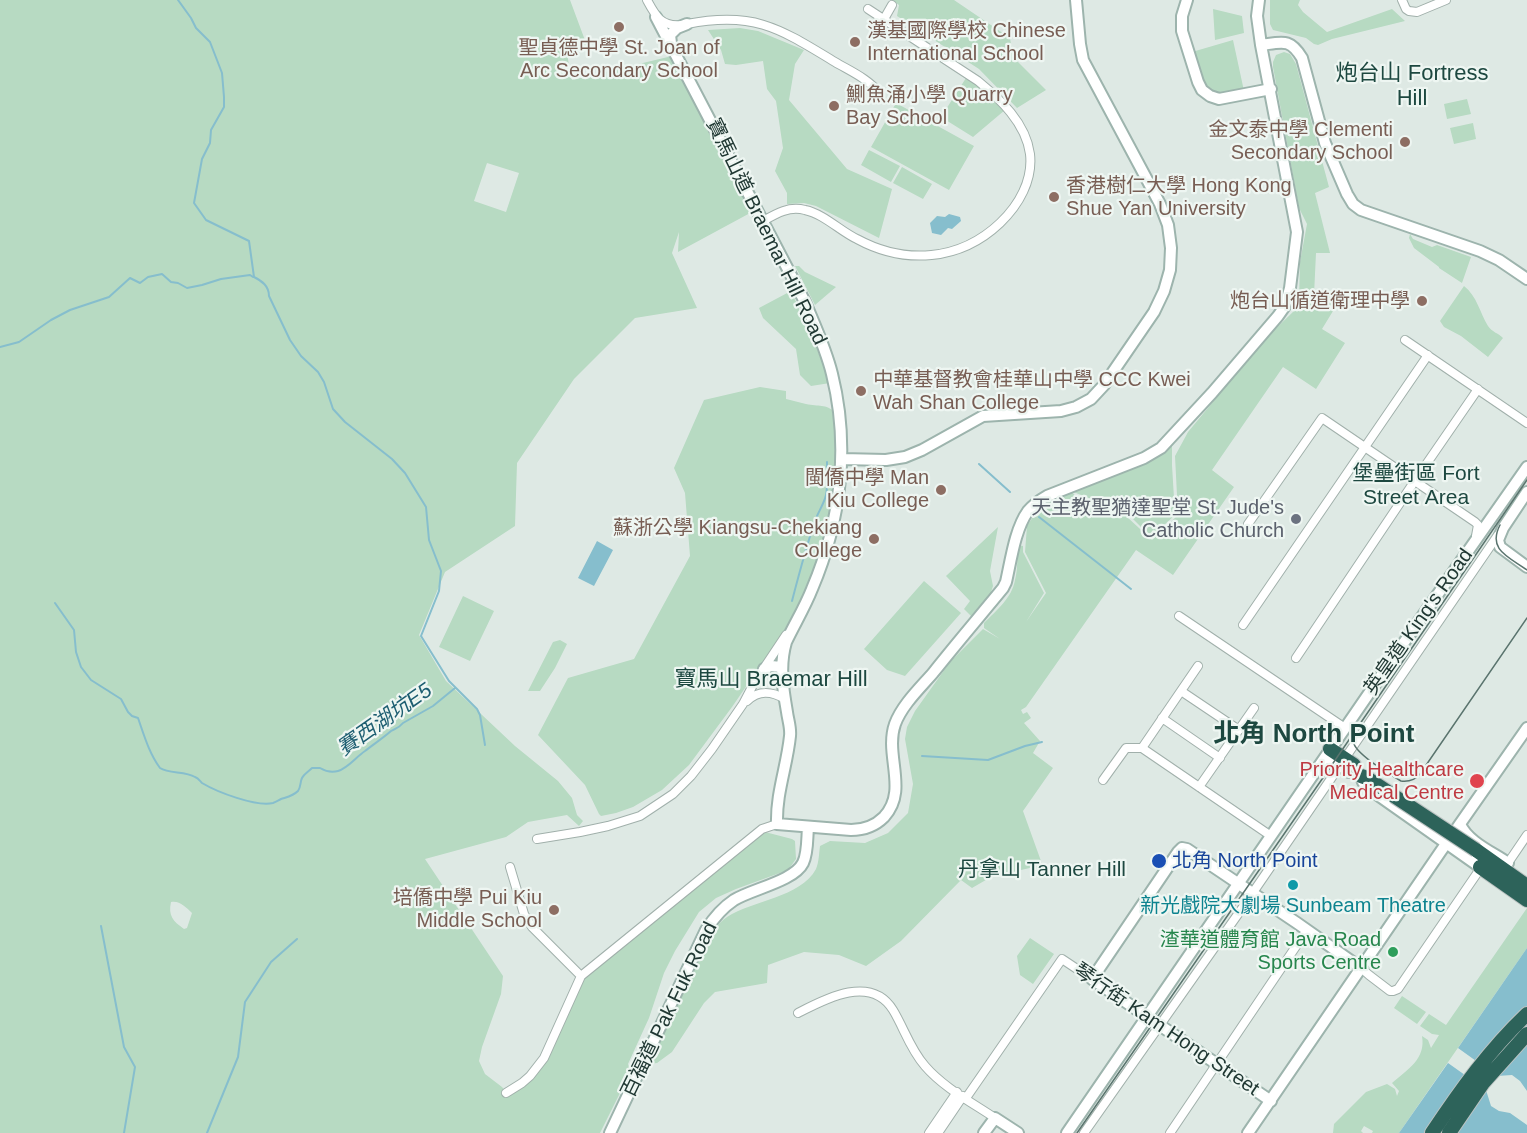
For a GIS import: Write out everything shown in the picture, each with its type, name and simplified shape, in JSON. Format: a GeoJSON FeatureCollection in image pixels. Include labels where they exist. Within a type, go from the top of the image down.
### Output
{"type":"FeatureCollection","features":[{"type":"Feature","properties":{"kind":"highway"},"geometry":{"type":"LineString","coordinates":[[1328,752],[1342,762],[1354,765],[1358,774],[1395,796],[1527,886]]}},
{"type":"Feature","properties":{"kind":"highway"},"geometry":{"type":"LineString","coordinates":[[1508,863],[1527,874]]}},
{"type":"Feature","properties":{"kind":"highway"},"geometry":{"type":"LineString","coordinates":[[1480,867],[1527,900]]}},
{"type":"Feature","properties":{"kind":"highway"},"geometry":{"type":"LineString","coordinates":[[1432,1133],[1484,1062],[1527,1014]]}},
{"type":"Feature","properties":{"kind":"highway"},"geometry":{"type":"LineString","coordinates":[[1449,1133],[1483,1083],[1527,1034]]}},
{"type":"Feature","properties":{"kind":"street","name":"寶馬山道 Braemar Hill Road"},"geometry":{"type":"LineString","coordinates":[[647,0],[805,302],[821,338],[835,387],[842,459],[839,494],[828,545],[812,591],[786,642],[781,667],[790,735],[778,793],[777,824]]}},
{"type":"Feature","properties":{"kind":"street"},"geometry":{"type":"LineString","coordinates":[[842,459],[886,460],[905,457],[922,450],[982,416],[1055,412],[1076,407],[1091,399],[1104,385],[1159,302],[1168,280],[1171,261],[1168,225],[1155,195],[1083,60],[1076,0]]}},
{"type":"Feature","properties":{"kind":"street"},"geometry":{"type":"LineString","coordinates":[[1188,0],[1182,16],[1182,32],[1202,90],[1209,96],[1219,99],[1271,90]]}},
{"type":"Feature","properties":{"kind":"street"},"geometry":{"type":"LineString","coordinates":[[506,1093],[530,1076],[544,1058],[580,976],[762,829],[777,824],[851,830],[875,825],[889,810],[895,798],[896,777],[892,735],[895,723],[914,695],[1003,588],[1020,525],[1031,508],[1054,493],[1144,458],[1161,448],[1205,401],[1282,311],[1292,279],[1297,232],[1257,16],[1259,0]]}},
{"type":"Feature","properties":{"kind":"street"},"geometry":{"type":"LineString","coordinates":[[1402,0],[1406,9],[1413,12],[1446,0]]}},
{"type":"Feature","properties":{"kind":"street"},"geometry":{"type":"LineString","coordinates":[[884,19],[892,5]]}},
{"type":"Feature","properties":{"kind":"street"},"geometry":{"type":"LineString","coordinates":[[762,221],[788,209],[807,210],[875,249],[909,256],[926,256],[951,252],[979,239],[1003,220],[1018,201],[1028,178],[1030,160],[1026,137],[1014,117],[995,95],[978,81],[868,9]]}},
{"type":"Feature","properties":{"kind":"street"},"geometry":{"type":"LineString","coordinates":[[656,17],[669,25],[717,20],[753,21],[767,25],[785,32],[868,82],[880,94]]}},
{"type":"Feature","properties":{"kind":"street"},"geometry":{"type":"LineString","coordinates":[[671,47],[670,34],[684,25]]}},
{"type":"Feature","properties":{"kind":"street"},"geometry":{"type":"LineString","coordinates":[[1262,45],[1289,43],[1294,46],[1302,58],[1325,143],[1353,204],[1361,210],[1480,251],[1499,260],[1527,279]]}},
{"type":"Feature","properties":{"kind":"street"},"geometry":{"type":"LineString","coordinates":[[1406,340],[1527,423]]}},
{"type":"Feature","properties":{"kind":"street"},"geometry":{"type":"LineString","coordinates":[[1243,626],[1428,355]]}},
{"type":"Feature","properties":{"kind":"street"},"geometry":{"type":"LineString","coordinates":[[1296,658],[1478,389]]}},
{"type":"Feature","properties":{"kind":"street"},"geometry":{"type":"LineString","coordinates":[[1251,523],[1322,418],[1413,483],[1475,522],[1478,525],[1478,532],[1472,546]]}},
{"type":"Feature","properties":{"kind":"street","name":"英皇道 King's Road"},"geometry":{"type":"LineString","coordinates":[[1067,1133],[1457,565],[1527,467]]}},
{"type":"Feature","properties":{"kind":"street","name":"英皇道 King's Road"},"geometry":{"type":"LineString","coordinates":[[1084,1133],[1436,627],[1527,492]]}},
{"type":"Feature","properties":{"kind":"street"},"geometry":{"type":"LineString","coordinates":[[1503,528],[1498,540],[1500,547],[1527,567]]}},
{"type":"Feature","properties":{"kind":"street","name":"寶馬山道 Braemar Hill Road"},"geometry":{"type":"LineString","coordinates":[[537,839],[608,826],[640,816],[673,794],[692,776],[744,704],[800,614]]}},
{"type":"Feature","properties":{"kind":"street"},"geometry":{"type":"LineString","coordinates":[[1179,616],[1345,728]]}},
{"type":"Feature","properties":{"kind":"street"},"geometry":{"type":"LineString","coordinates":[[764,669],[771,666],[781,667]]}},
{"type":"Feature","properties":{"kind":"street"},"geometry":{"type":"LineString","coordinates":[[1142,748],[1198,666]]}},
{"type":"Feature","properties":{"kind":"street"},"geometry":{"type":"LineString","coordinates":[[1181,691],[1239,730]]}},
{"type":"Feature","properties":{"kind":"street"},"geometry":{"type":"LineString","coordinates":[[744,704],[752,696],[765,692],[785,699]]}},
{"type":"Feature","properties":{"kind":"street"},"geometry":{"type":"LineString","coordinates":[[1199,787],[1254,708]]}},
{"type":"Feature","properties":{"kind":"street"},"geometry":{"type":"LineString","coordinates":[[1162,718],[1220,758]]}},
{"type":"Feature","properties":{"kind":"street"},"geometry":{"type":"LineString","coordinates":[[1248,1133],[1527,728]]}},
{"type":"Feature","properties":{"kind":"street"},"geometry":{"type":"LineString","coordinates":[[1103,780],[1126,748],[1142,748],[1271,836]]}},
{"type":"Feature","properties":{"kind":"street"},"geometry":{"type":"LineString","coordinates":[[1092,979],[1178,852],[1186,848],[1393,992],[1398,989],[1480,867],[1375,793],[1358,774]]}},
{"type":"Feature","properties":{"kind":"street"},"geometry":{"type":"LineString","coordinates":[[1460,824],[1470,838],[1508,863],[1527,835]]}},
{"type":"Feature","properties":{"kind":"street","name":"百福道 Pak Fuk Road"},"geometry":{"type":"LineString","coordinates":[[610,1133],[700,940],[717,916],[734,900],[793,874],[799,869],[803,863],[808,826]]}},
{"type":"Feature","properties":{"kind":"street"},"geometry":{"type":"LineString","coordinates":[[510,867],[524,914],[532,927],[580,976]]}},
{"type":"Feature","properties":{"kind":"street"},"geometry":{"type":"LineString","coordinates":[[1170,1133],[1307,930]]}},
{"type":"Feature","properties":{"kind":"street","name":"琴行街 Kam Hong Street"},"geometry":{"type":"LineString","coordinates":[[962,1095],[1062,958],[1271,1101]]}},
{"type":"Feature","properties":{"kind":"street"},"geometry":{"type":"LineString","coordinates":[[798,1013],[837,995],[856,992],[876,995],[889,1005],[914,1052],[926,1067],[940,1080],[1018,1133]]}},
{"type":"Feature","properties":{"kind":"street"},"geometry":{"type":"LineString","coordinates":[[929,1133],[962,1095]]}},
{"type":"Feature","properties":{"kind":"street"},"geometry":{"type":"LineString","coordinates":[[938,1133],[962,1095]]}},
{"type":"Feature","properties":{"kind":"street"},"geometry":{"type":"LineString","coordinates":[[984,1133],[994,1118]]}},
{"type":"Feature","properties":{"kind":"green space"},"geometry":{"type":"Polygon","coordinates":[[[0,0],[570,0],[589,51],[566,49],[572,80],[672,56],[752,212],[678,252],[679,232],[672,253],[697,308],[635,318],[574,379],[517,463],[515,526],[445,572],[419,635],[446,681],[515,746],[558,781],[572,798],[577,815],[583,821],[579,826],[567,815],[528,822],[506,837],[425,859],[503,976],[501,994],[479,1061],[485,1074],[510,1096],[521,1088],[534,1074],[584,978],[765,832],[795,841],[796,859],[788,870],[716,898],[699,912],[664,973],[649,1018],[628,1064],[631,1071],[600,1133],[0,1133],[0,0]],[[487,163],[474,201],[506,212],[519,173],[487,163]],[[171,902],[172,918],[184,929],[187,928],[192,913],[180,903],[171,902]]]}},
{"type":"Feature","properties":{"kind":"green space"},"geometry":{"type":"Polygon","coordinates":[[[892,0],[954,0],[1010,38],[1013,57],[1046,90],[1017,108],[979,69],[897,16],[899,5],[892,0]]]}},
{"type":"Feature","properties":{"kind":"green space"},"geometry":{"type":"Polygon","coordinates":[[[1270,0],[1300,0],[1298,5],[1303,12],[1327,32],[1392,9],[1405,21],[1332,39],[1318,45],[1306,38],[1273,30],[1270,24],[1270,0]]]}},
{"type":"Feature","properties":{"kind":"green space"},"geometry":{"type":"Polygon","coordinates":[[[1213,9],[1242,16],[1244,33],[1215,40],[1213,9]]]}},
{"type":"Feature","properties":{"kind":"green space"},"geometry":{"type":"Polygon","coordinates":[[[740,28],[758,31],[804,50],[795,64],[789,100],[847,169],[892,189],[879,238],[816,206],[804,203],[787,204],[787,193],[775,171],[783,148],[776,101],[767,89],[763,61],[736,65],[725,64],[721,50],[708,30],[740,28]]]}},
{"type":"Feature","properties":{"kind":"green space"},"geometry":{"type":"Polygon","coordinates":[[[1233,40],[1244,91],[1221,93],[1213,91],[1203,81],[1192,52],[1233,40]]]}},
{"type":"Feature","properties":{"kind":"green space"},"geometry":{"type":"Polygon","coordinates":[[[1284,52],[1290,54],[1296,64],[1329,187],[1315,193],[1330,253],[1316,253],[1314,295],[1341,298],[1322,329],[1345,343],[1316,389],[1283,367],[1212,470],[1234,487],[1173,575],[1136,550],[1026,707],[1021,710],[1023,714],[1027,712],[1031,718],[1024,723],[1040,741],[1033,753],[1053,768],[1023,811],[1046,875],[1034,867],[991,877],[972,888],[961,880],[901,941],[866,966],[839,955],[804,952],[768,965],[767,983],[715,992],[704,1003],[672,1052],[657,1063],[650,1064],[706,942],[721,922],[738,911],[788,892],[809,879],[816,869],[820,846],[830,841],[865,843],[888,833],[908,813],[913,784],[905,739],[907,727],[915,711],[950,662],[983,629],[1000,639],[984,628],[984,623],[1011,593],[1017,571],[1018,545],[1023,546],[1023,552],[1044,593],[1026,622],[1046,593],[1025,552],[1027,526],[1042,503],[1172,440],[1175,515],[1151,537],[1127,513],[1071,491],[1089,511],[1126,516],[1152,540],[1178,515],[1175,456],[1188,432],[1266,338],[1294,311],[1299,301],[1300,262],[1307,224],[1299,208],[1273,67],[1276,55],[1284,52]]]}},
{"type":"Feature","properties":{"kind":"green space"},"geometry":{"type":"Polygon","coordinates":[[[966,78],[986,92],[1005,110],[973,137],[941,117],[966,78]]]}},
{"type":"Feature","properties":{"kind":"green space"},"geometry":{"type":"Polygon","coordinates":[[[1467,99],[1471,114],[1447,119],[1444,104],[1467,99]]]}},
{"type":"Feature","properties":{"kind":"green space"},"geometry":{"type":"Polygon","coordinates":[[[896,103],[974,146],[949,190],[871,147],[896,103]]]}},
{"type":"Feature","properties":{"kind":"green space"},"geometry":{"type":"Polygon","coordinates":[[[1473,123],[1476,139],[1454,144],[1450,128],[1473,123]]]}},
{"type":"Feature","properties":{"kind":"green space"},"geometry":{"type":"Polygon","coordinates":[[[869,150],[900,166],[891,182],[861,165],[869,150]]]}},
{"type":"Feature","properties":{"kind":"green space"},"geometry":{"type":"Polygon","coordinates":[[[902,167],[932,184],[923,199],[893,183],[902,167]]]}},
{"type":"Feature","properties":{"kind":"green space"},"geometry":{"type":"Polygon","coordinates":[[[1410,234],[1413,239],[1432,247],[1437,245],[1471,257],[1462,283],[1414,248],[1409,238],[1410,234]]]}},
{"type":"Feature","properties":{"kind":"green space"},"geometry":{"type":"Polygon","coordinates":[[[795,266],[799,266],[805,272],[836,287],[815,305],[795,266]]]}},
{"type":"Feature","properties":{"kind":"green space"},"geometry":{"type":"Polygon","coordinates":[[[1464,286],[1475,300],[1491,330],[1503,338],[1488,357],[1461,336],[1444,327],[1440,321],[1464,286]]]}},
{"type":"Feature","properties":{"kind":"green space"},"geometry":{"type":"Polygon","coordinates":[[[791,291],[830,383],[811,386],[800,375],[796,349],[763,318],[759,308],[791,291]]]}},
{"type":"Feature","properties":{"kind":"green space"},"geometry":{"type":"Polygon","coordinates":[[[760,387],[786,391],[786,399],[825,407],[836,413],[836,494],[831,505],[829,535],[810,587],[789,624],[689,765],[662,790],[633,807],[601,816],[585,785],[538,735],[568,678],[634,659],[690,556],[685,493],[674,468],[704,400],[760,387]]]}},
{"type":"Feature","properties":{"kind":"green space"},"geometry":{"type":"Polygon","coordinates":[[[998,527],[990,571],[993,586],[990,595],[972,617],[964,609],[970,601],[946,576],[998,527]]]}},
{"type":"Feature","properties":{"kind":"green space"},"geometry":{"type":"Polygon","coordinates":[[[924,581],[961,613],[905,676],[887,670],[864,649],[924,581]]]}},
{"type":"Feature","properties":{"kind":"green space"},"geometry":{"type":"Polygon","coordinates":[[[463,596],[494,611],[470,661],[439,647],[463,596]]]}},
{"type":"Feature","properties":{"kind":"green space"},"geometry":{"type":"Polygon","coordinates":[[[560,640],[567,644],[555,668],[540,691],[528,691],[553,642],[560,640]]]}},
{"type":"Feature","properties":{"kind":"green space"},"geometry":{"type":"Polygon","coordinates":[[[1527,908],[1527,948],[1399,1133],[1372,1133],[1373,1131],[1364,1126],[1361,1131],[1363,1133],[1333,1133],[1334,1124],[1366,1092],[1387,1084],[1395,1089],[1397,1096],[1399,1091],[1392,1083],[1410,1068],[1418,1057],[1423,1044],[1422,1036],[1428,1040],[1431,1048],[1439,1035],[1432,1034],[1420,1026],[1429,1014],[1446,1025],[1527,908]]]}},
{"type":"Feature","properties":{"kind":"green space"},"geometry":{"type":"Polygon","coordinates":[[[1030,938],[1054,954],[1033,984],[1020,975],[1017,956],[1030,938]]]}},
{"type":"Feature","properties":{"kind":"green space"},"geometry":{"type":"Polygon","coordinates":[[[1402,996],[1426,1012],[1417,1024],[1394,1008],[1402,996]]]}},
{"type":"Feature","properties":{"kind":"water"},"geometry":{"type":"Polygon","coordinates":[[[949,214],[960,217],[961,221],[941,235],[932,233],[930,223],[937,216],[945,217],[949,214]]]}},
{"type":"Feature","properties":{"kind":"water"},"geometry":{"type":"Polygon","coordinates":[[[597,541],[613,550],[594,586],[578,578],[597,541]]]}},
{"type":"Feature","properties":{"kind":"water"},"geometry":{"type":"Polygon","coordinates":[[[1527,948],[1527,1091],[1512,1075],[1497,1076],[1458,1048],[1527,948]]]}},
{"type":"Feature","properties":{"kind":"water"},"geometry":{"type":"Polygon","coordinates":[[[1448,1063],[1486,1090],[1491,1106],[1499,1111],[1510,1113],[1527,1125],[1527,1133],[1399,1133],[1448,1063]]]}},
{"type":"Feature","properties":{"kind":"waterway"},"geometry":{"type":"LineString","coordinates":[[178,0],[196,28],[210,42],[222,73],[224,97],[224,107],[211,130],[210,143],[202,159],[194,203],[206,220],[249,241],[254,277],[262,282],[269,292],[290,340],[324,382],[333,409],[345,422],[392,459],[405,473],[426,507],[429,540],[441,571],[439,591],[421,636],[449,681],[477,709],[485,745]]}},
{"type":"Feature","properties":{"kind":"waterway"},"geometry":{"type":"LineString","coordinates":[[0,347],[19,342],[70,310],[109,297],[130,278],[140,283],[148,277],[162,274],[171,282],[187,288],[221,279],[250,275],[253,277]]}},
{"type":"Feature","properties":{"kind":"waterway"},"geometry":{"type":"LineString","coordinates":[[792,601],[816,518],[826,495],[827,462]]}},
{"type":"Feature","properties":{"kind":"waterway"},"geometry":{"type":"LineString","coordinates":[[979,464],[1010,492]]}},
{"type":"Feature","properties":{"kind":"waterway"},"geometry":{"type":"LineString","coordinates":[[1039,517],[1131,589]]}},
{"type":"Feature","properties":{"kind":"waterway","name":"賽西湖坑E5"},"geometry":{"type":"LineString","coordinates":[[55,603],[74,630],[76,652],[81,667],[91,680],[121,699],[128,712],[138,718],[150,750],[160,768],[191,775],[217,790],[247,801],[266,804],[292,795],[298,791],[301,780],[312,768],[331,772],[342,770],[391,731],[433,706],[455,688]]}},
{"type":"Feature","properties":{"kind":"waterway"},"geometry":{"type":"LineString","coordinates":[[922,756],[988,760],[1042,742]]}},
{"type":"Feature","properties":{"kind":"waterway"},"geometry":{"type":"LineString","coordinates":[[101,926],[124,1047],[135,1067],[124,1133]]}},
{"type":"Feature","properties":{"kind":"waterway"},"geometry":{"type":"LineString","coordinates":[[207,1133],[238,1057],[245,1002],[271,962],[297,939]]}},
{"type":"Feature","properties":{"kind":"tram line"},"geometry":{"type":"LineString","coordinates":[[1077,1133],[1527,480]]}},
{"type":"Feature","properties":{"kind":"tram line"},"geometry":{"type":"LineString","coordinates":[[1500,525],[1496,541],[1498,547],[1507,557],[1527,570]]}},
{"type":"Feature","properties":{"kind":"tram line"},"geometry":{"type":"LineString","coordinates":[[1355,729],[1354,744],[1368,759],[1401,781],[1416,778],[1527,618]]}},
{"type":"Feature","properties":{"kind":"place","name":"聖貞德中學 St. Joan of Arc Secondary School"},"geometry":{"type":"Point","coordinates":[619,27]}},
{"type":"Feature","properties":{"kind":"place","name":"漢基國際學校 Chinese International School"},"geometry":{"type":"Point","coordinates":[855,42]}},
{"type":"Feature","properties":{"kind":"place","name":"鰂魚涌小學 Quarry Bay School"},"geometry":{"type":"Point","coordinates":[834,106]}},
{"type":"Feature","properties":{"kind":"place","name":"金文泰中學 Clementi Secondary School"},"geometry":{"type":"Point","coordinates":[1405,142]}},
{"type":"Feature","properties":{"kind":"place","name":"香港樹仁大學 Hong Kong Shue Yan University"},"geometry":{"type":"Point","coordinates":[1054,197]}},
{"type":"Feature","properties":{"kind":"place","name":"炮台山循道衛理中學"},"geometry":{"type":"Point","coordinates":[1422,301]}},
{"type":"Feature","properties":{"kind":"place","name":"中華基督教會桂華山中學 CCC Kwei Wah Shan College"},"geometry":{"type":"Point","coordinates":[861,391]}},
{"type":"Feature","properties":{"kind":"place","name":"閩僑中學 Man Kiu College"},"geometry":{"type":"Point","coordinates":[941,490]}},
{"type":"Feature","properties":{"kind":"place","name":"天主教聖猶達聖堂 St. Jude's Catholic Church"},"geometry":{"type":"Point","coordinates":[1296,519]}},
{"type":"Feature","properties":{"kind":"place","name":"蘇浙公學 Kiangsu-Chekiang College"},"geometry":{"type":"Point","coordinates":[874,539]}},
{"type":"Feature","properties":{"kind":"place","name":"Priority Healthcare Medical Centre"},"geometry":{"type":"Point","coordinates":[1477,781]}},
{"type":"Feature","properties":{"kind":"place","name":"北角 North Point"},"geometry":{"type":"Point","coordinates":[1159,861]}},
{"type":"Feature","properties":{"kind":"place","name":"新光戲院大劇場 Sunbeam Theatre"},"geometry":{"type":"Point","coordinates":[1293,885]}},
{"type":"Feature","properties":{"kind":"place","name":"培僑中學 Pui Kiu Middle School"},"geometry":{"type":"Point","coordinates":[554,910]}},
{"type":"Feature","properties":{"kind":"place","name":"渣華道體育館 Java Road Sports Centre"},"geometry":{"type":"Point","coordinates":[1393,952]}},
{"type":"Feature","properties":{"kind":"district","name":"炮台山 Fortress Hill"},"geometry":{"type":"Point","coordinates":[1412,86]}},
{"type":"Feature","properties":{"kind":"district","name":"堡壘街區 Fort Street Area"},"geometry":{"type":"Point","coordinates":[1416,486]}},
{"type":"Feature","properties":{"kind":"district","name":"寶馬山 Braemar Hill"},"geometry":{"type":"Point","coordinates":[771,680]}},
{"type":"Feature","properties":{"kind":"district","name":"北角 North Point"},"geometry":{"type":"Point","coordinates":[1314,735]}},
{"type":"Feature","properties":{"kind":"district","name":"丹拿山 Tanner Hill"},"geometry":{"type":"Point","coordinates":[1042,870]}}]}
